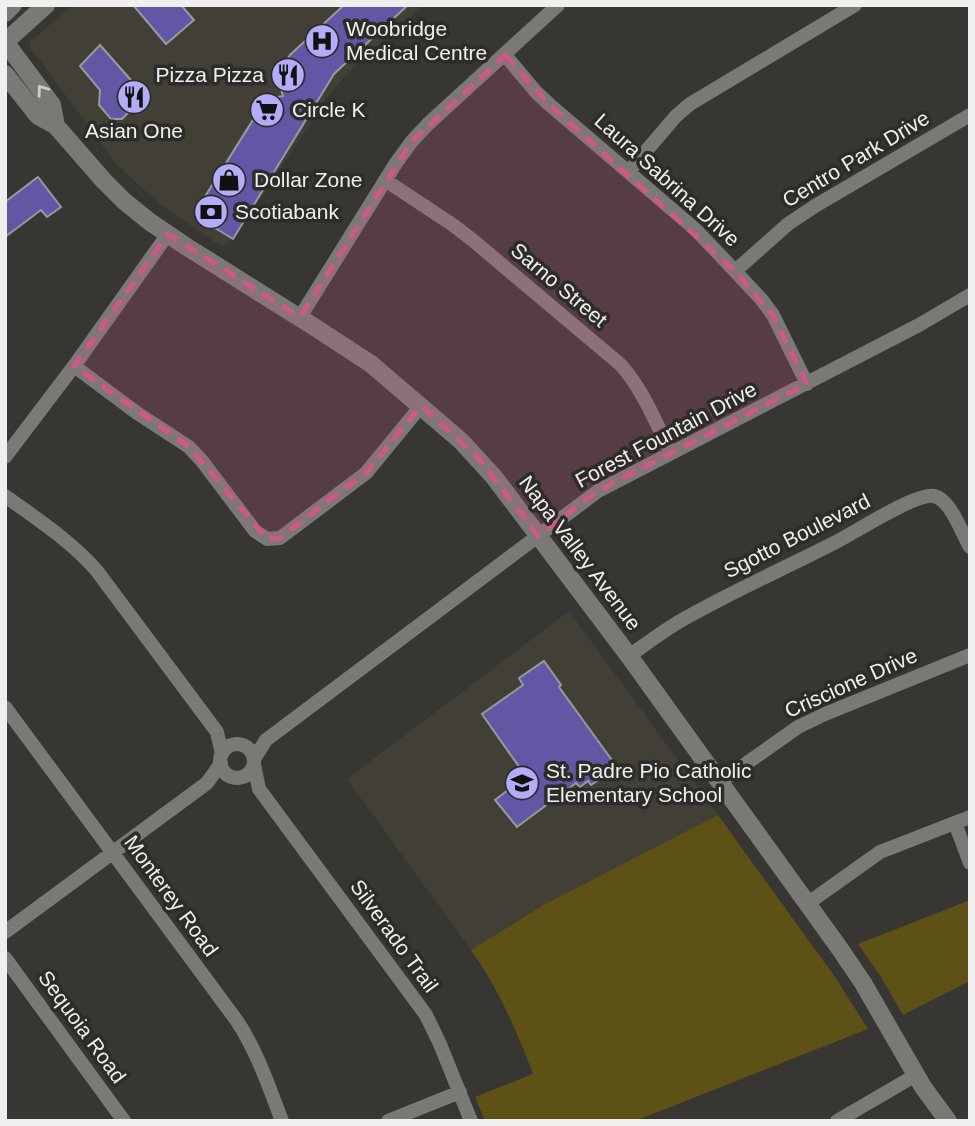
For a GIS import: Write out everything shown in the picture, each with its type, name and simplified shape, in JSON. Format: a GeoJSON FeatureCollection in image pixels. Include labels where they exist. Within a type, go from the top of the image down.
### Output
{"type":"FeatureCollection","features":[{"type":"Feature","properties":{"kind":"street"},"geometry":{"type":"LineString","coordinates":[[5,13],[13,5]]}},
{"type":"Feature","properties":{"kind":"street"},"geometry":{"type":"LineString","coordinates":[[5,42],[46,5]]}},
{"type":"Feature","properties":{"kind":"street"},"geometry":{"type":"LineString","coordinates":[[300,317],[412,141],[558,5]]}},
{"type":"Feature","properties":{"kind":"street"},"geometry":{"type":"LineString","coordinates":[[629,171],[676,116],[690,104],[855,5]]}},
{"type":"Feature","properties":{"kind":"street","name":"Napa Valley Avenue"},"geometry":{"type":"LineString","coordinates":[[5,42],[52,104],[56,126]]}},
{"type":"Feature","properties":{"kind":"street","name":"Laura Sabrina Drive"},"geometry":{"type":"LineString","coordinates":[[505,55],[550,106],[695,229],[762,300],[773,315],[807,384]]}},
{"type":"Feature","properties":{"kind":"street","name":"Napa Valley Avenue"},"geometry":{"type":"LineString","coordinates":[[5,74],[38,116],[56,126],[124,201],[168,234],[353,351],[421,406],[479,459],[629,656],[863,983],[916,1075],[948,1121]]}},
{"type":"Feature","properties":{"kind":"street","name":"Centro Park Drive"},"geometry":{"type":"LineString","coordinates":[[735,271],[788,224],[815,206],[970,115]]}},
{"type":"Feature","properties":{"kind":"street","name":"Sarno Street"},"geometry":{"type":"LineString","coordinates":[[385,180],[475,242],[621,365],[640,390],[671,453]]}},
{"type":"Feature","properties":{"kind":"street"},"geometry":{"type":"LineString","coordinates":[[5,457],[168,234]]}},
{"type":"Feature","properties":{"kind":"street","name":"Forest Fountain Drive"},"geometry":{"type":"LineString","coordinates":[[254,762],[266,740],[598,491],[919,325],[970,295]]}},
{"type":"Feature","properties":{"kind":"street"},"geometry":{"type":"LineString","coordinates":[[74,366],[137,413],[189,447],[255,531],[267,539],[280,538],[366,473],[421,406]]}},
{"type":"Feature","properties":{"kind":"street"},"geometry":{"type":"LineString","coordinates":[[5,496],[87,559],[217,732],[251,750],[254,762],[248,774],[207,783]]}},
{"type":"Feature","properties":{"kind":"street","name":"Sgotto Boulevard"},"geometry":{"type":"LineString","coordinates":[[629,656],[681,620],[888,513],[927,496],[936,496],[946,502],[970,547]]}},
{"type":"Feature","properties":{"kind":"street","name":"Criscione Drive"},"geometry":{"type":"LineString","coordinates":[[720,782],[807,722],[970,655]]}},
{"type":"Feature","properties":{"kind":"street","name":"Monterey Road"},"geometry":{"type":"LineString","coordinates":[[5,707],[246,1034],[282,1121]]}},
{"type":"Feature","properties":{"kind":"street"},"geometry":{"type":"LineString","coordinates":[[217,732],[224,771],[235,777]]}},
{"type":"Feature","properties":{"kind":"street","name":"Forest Fountain Drive"},"geometry":{"type":"LineString","coordinates":[[240,744],[266,740]]}},
{"type":"Feature","properties":{"kind":"street"},"geometry":{"type":"LineString","coordinates":[[5,932],[207,783],[229,746],[240,744]]}},
{"type":"Feature","properties":{"kind":"street","name":"Silverado Trail"},"geometry":{"type":"LineString","coordinates":[[254,762],[259,789],[426,1015],[471,1121]]}},
{"type":"Feature","properties":{"kind":"street","name":"Silverado Trail"},"geometry":{"type":"LineString","coordinates":[[235,777],[259,789]]}},
{"type":"Feature","properties":{"kind":"street"},"geometry":{"type":"LineString","coordinates":[[807,904],[880,852],[970,817]]}},
{"type":"Feature","properties":{"kind":"street"},"geometry":{"type":"LineString","coordinates":[[955,823],[970,863]]}},
{"type":"Feature","properties":{"kind":"street","name":"Sequoia Road"},"geometry":{"type":"LineString","coordinates":[[5,958],[124,1121]]}},
{"type":"Feature","properties":{"kind":"street"},"geometry":{"type":"LineString","coordinates":[[837,1121],[916,1075]]}},
{"type":"Feature","properties":{"kind":"street"},"geometry":{"type":"LineString","coordinates":[[388,1121],[460,1093]]}},
{"type":"Feature","properties":{"kind":"highlighted area"},"geometry":{"type":"Polygon","coordinates":[[[505,55],[550,105],[735,271],[773,315],[807,384],[598,491],[538,536],[479,459],[421,406],[366,473],[280,538],[267,539],[189,447],[74,366],[168,234],[300,317],[412,141],[505,55]]]}},
{"type":"Feature","properties":{"kind":"shaded area"},"geometry":{"type":"Polygon","coordinates":[[[73,5],[425,5],[353,67],[320,106],[233,239],[222,247],[162,206],[117,165],[30,47],[30,42],[73,5]]]}},
{"type":"Feature","properties":{"kind":"shaded area","name":"St. Padre Pio Catholic Elementary School"},"geometry":{"type":"Polygon","coordinates":[[[569,611],[718,815],[545,904],[471,950],[347,779],[569,611]]]}},
{"type":"Feature","properties":{"kind":"shaded area"},"geometry":{"type":"Polygon","coordinates":[[[718,815],[835,977],[868,1029],[635,1121],[485,1121],[475,1097],[533,1074],[506,1010],[471,950],[545,904],[718,815]]]}},
{"type":"Feature","properties":{"kind":"shaded area"},"geometry":{"type":"Polygon","coordinates":[[[970,900],[970,981],[903,1015],[858,944],[970,900]]]}},
{"type":"Feature","properties":{"kind":"building"},"geometry":{"type":"Polygon","coordinates":[[[133,5],[181,5],[194,20],[166,44],[133,5]]]}},
{"type":"Feature","properties":{"kind":"building"},"geometry":{"type":"Polygon","coordinates":[[[344,5],[408,5],[334,74],[233,239],[197,217],[196,211],[266,99],[283,96],[277,77],[290,55],[344,5]]]}},
{"type":"Feature","properties":{"kind":"building"},"geometry":{"type":"Polygon","coordinates":[[[100,45],[145,96],[122,119],[111,119],[99,105],[100,90],[80,66],[100,45]]]}},
{"type":"Feature","properties":{"kind":"building"},"geometry":{"type":"Polygon","coordinates":[[[38,177],[61,207],[47,217],[41,210],[5,237],[5,202],[38,177]]]}},
{"type":"Feature","properties":{"kind":"building"},"geometry":{"type":"Polygon","coordinates":[[[544,661],[561,685],[559,687],[614,763],[605,770],[608,774],[591,785],[588,781],[580,787],[576,783],[517,827],[495,800],[520,781],[516,775],[522,771],[482,714],[523,685],[519,678],[544,661]]]}},
{"type":"Feature","properties":{"kind":"place","name":"Woobridge Medical Centre"},"geometry":{"type":"Point","coordinates":[322,41]}},
{"type":"Feature","properties":{"kind":"place","name":"Pizza Pizza"},"geometry":{"type":"Point","coordinates":[288,75]}},
{"type":"Feature","properties":{"kind":"place","name":"Asian One"},"geometry":{"type":"Point","coordinates":[134,97]}},
{"type":"Feature","properties":{"kind":"place","name":"Circle K"},"geometry":{"type":"Point","coordinates":[267,110]}},
{"type":"Feature","properties":{"kind":"place","name":"Dollar Zone"},"geometry":{"type":"Point","coordinates":[229,180]}},
{"type":"Feature","properties":{"kind":"place","name":"Scotiabank"},"geometry":{"type":"Point","coordinates":[211,212]}},
{"type":"Feature","properties":{"kind":"place","name":"St. Padre Pio Catholic Elementary School"},"geometry":{"type":"Point","coordinates":[522,783]}}]}
